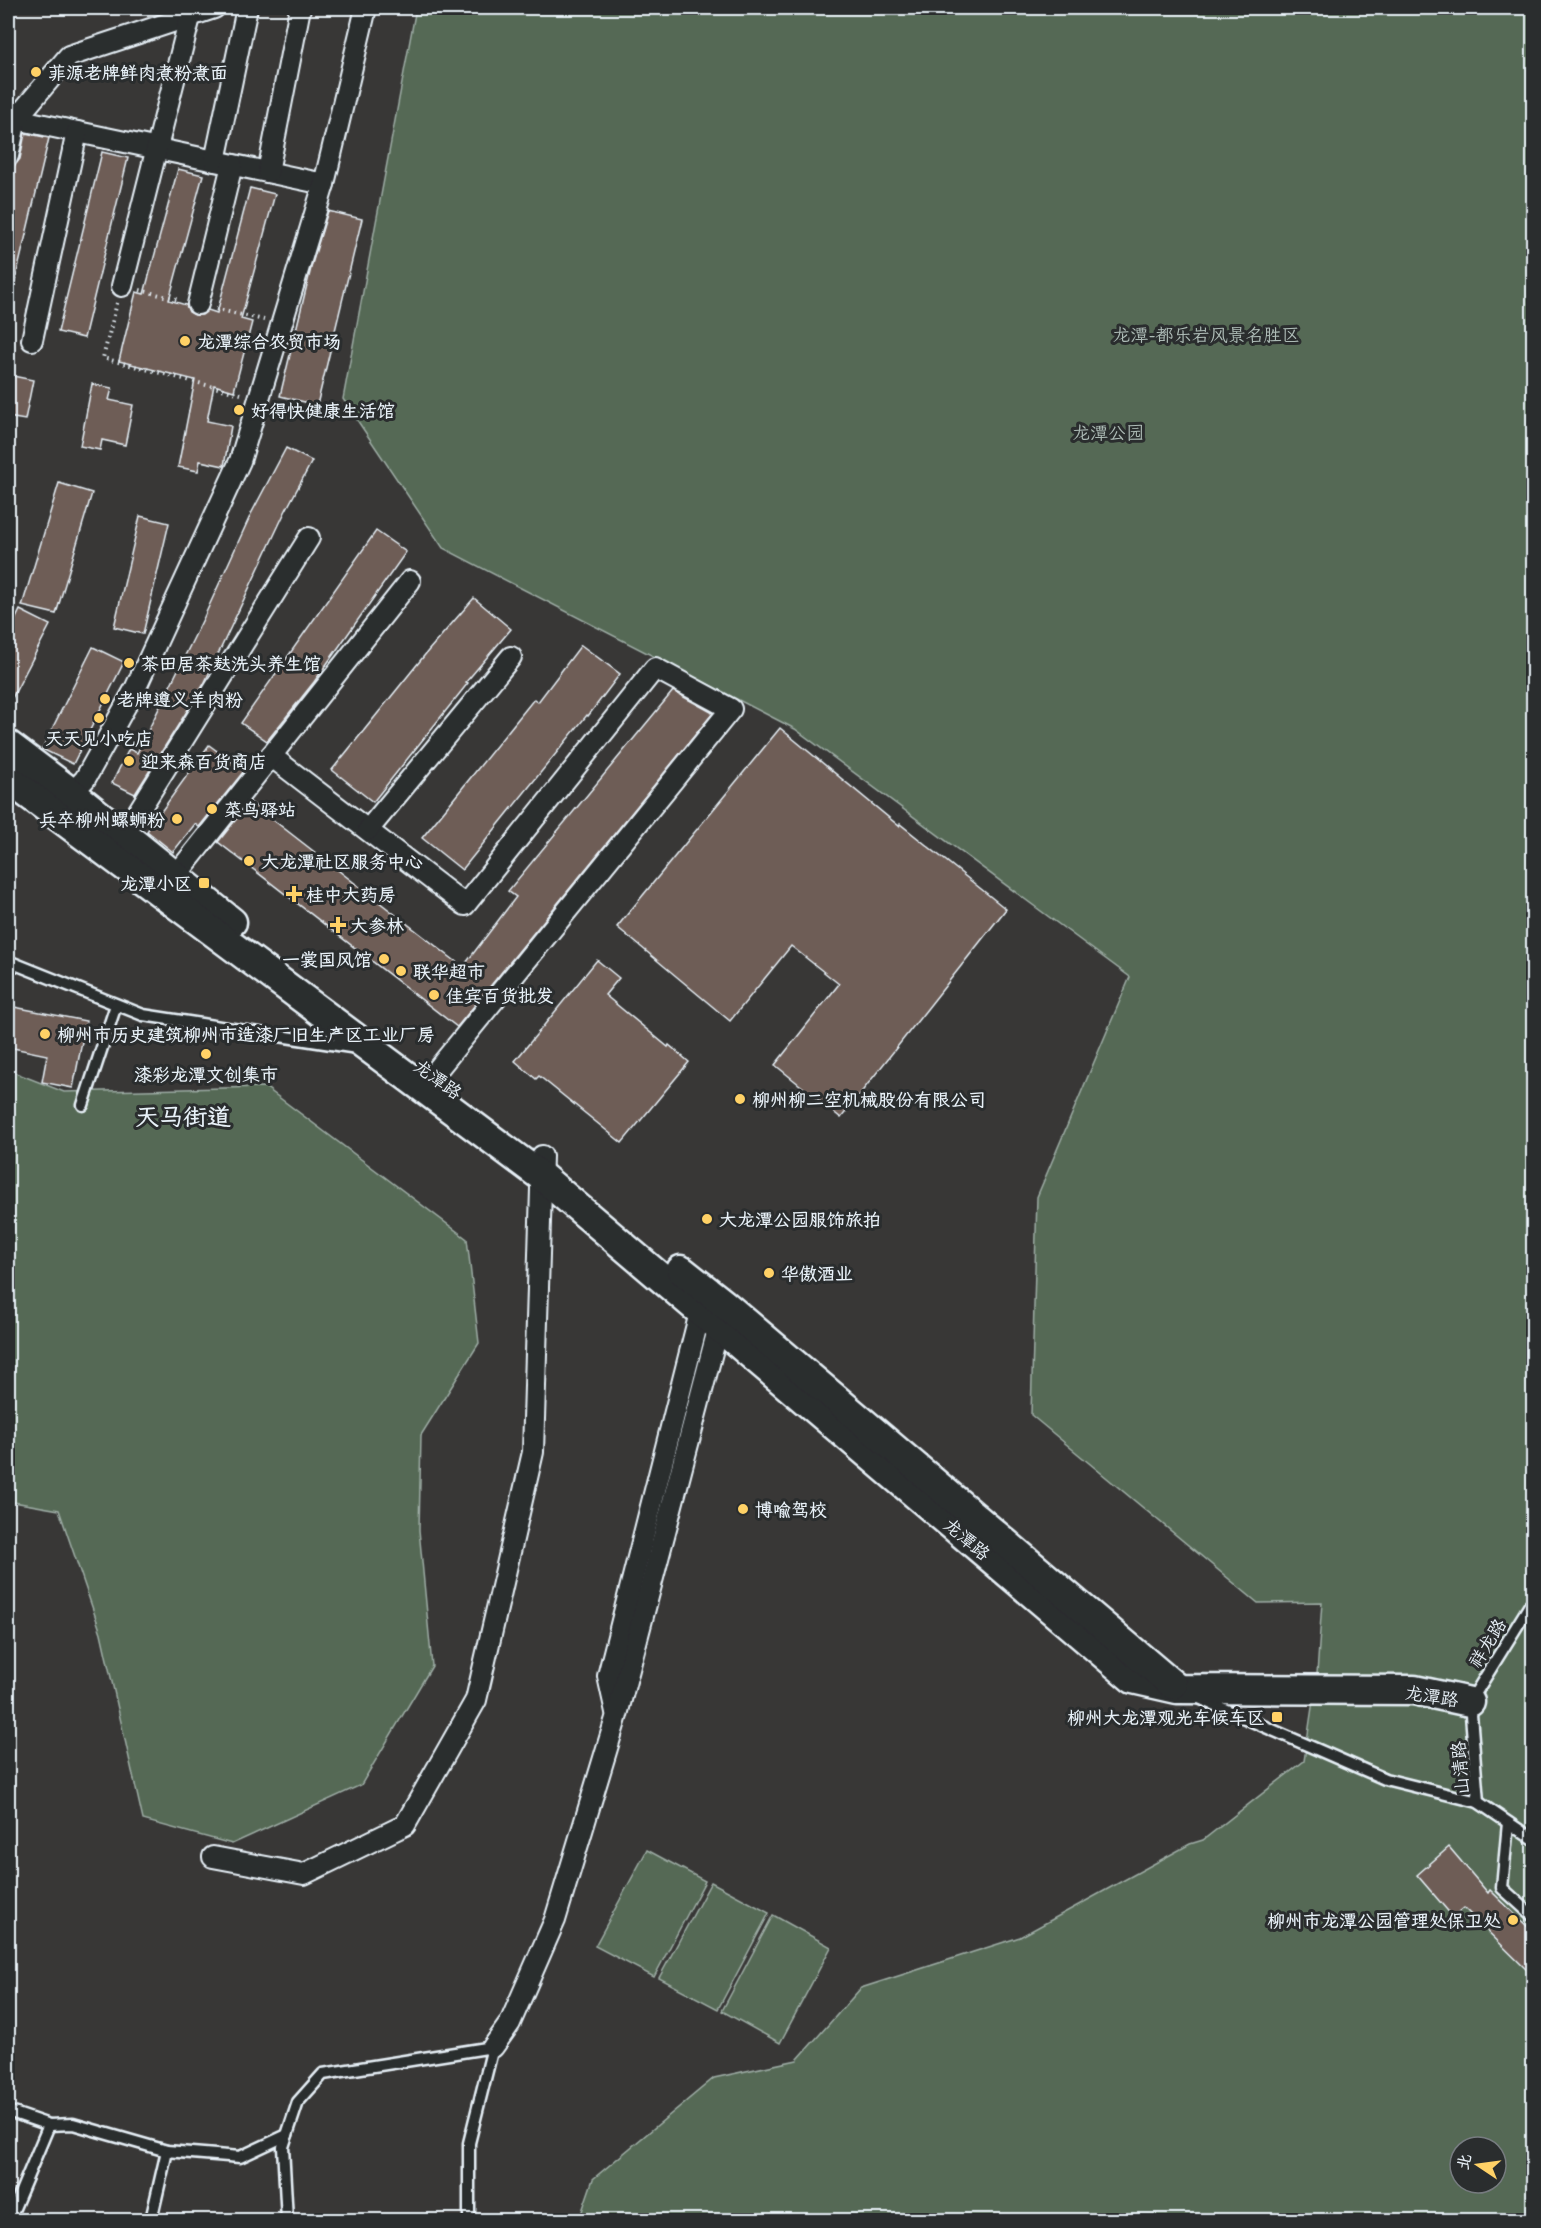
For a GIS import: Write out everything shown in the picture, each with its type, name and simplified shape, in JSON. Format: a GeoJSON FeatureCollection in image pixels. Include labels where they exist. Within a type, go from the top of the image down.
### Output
{"type":"FeatureCollection","features":[{"type":"Feature","properties":{"kind":"street"},"geometry":{"type":"LineString","coordinates":[[8,156],[12,117],[69,56],[214,8]]}},
{"type":"Feature","properties":{"kind":"street"},"geometry":{"type":"LineString","coordinates":[[198,304],[247,8]]}},
{"type":"Feature","properties":{"kind":"street"},"geometry":{"type":"LineString","coordinates":[[268,172],[300,8]]}},
{"type":"Feature","properties":{"kind":"street"},"geometry":{"type":"LineString","coordinates":[[72,793],[85,779],[136,687],[240,461],[324,184],[366,8]]}},
{"type":"Feature","properties":{"kind":"street"},"geometry":{"type":"LineString","coordinates":[[122,286],[190,17]]}},
{"type":"Feature","properties":{"kind":"street"},"geometry":{"type":"LineString","coordinates":[[12,117],[324,184]]}},
{"type":"Feature","properties":{"kind":"street"},"geometry":{"type":"LineString","coordinates":[[32,340],[77,132]]}},
{"type":"Feature","properties":{"kind":"street"},"geometry":{"type":"LineString","coordinates":[[123,836],[309,538]]}},
{"type":"Feature","properties":{"kind":"street"},"geometry":{"type":"LineString","coordinates":[[174,878],[410,580]]}},
{"type":"Feature","properties":{"kind":"street"},"geometry":{"type":"LineString","coordinates":[[368,830],[511,657]]}},
{"type":"Feature","properties":{"kind":"street"},"geometry":{"type":"LineString","coordinates":[[271,756],[465,905],[655,669],[731,709],[433,1075]]}},
{"type":"Feature","properties":{"kind":"street","name":"龙潭路"},"geometry":{"type":"LineString","coordinates":[[8,745],[72,793],[174,878],[433,1075],[774,1360],[1132,1679],[1177,1689],[1414,1690],[1470,1702]]}},
{"type":"Feature","properties":{"kind":"street","name":"龙潭路"},"geometry":{"type":"LineString","coordinates":[[8,778],[372,1050],[542,1166]]}},
{"type":"Feature","properties":{"kind":"street"},"geometry":{"type":"LineString","coordinates":[[213,1857],[304,1874],[405,1825],[476,1700],[533,1452],[542,1166]]}},
{"type":"Feature","properties":{"kind":"street"},"geometry":{"type":"LineString","coordinates":[[493,2047],[510,2023],[555,1920],[617,1715],[608,1676],[712,1308]]}},
{"type":"Feature","properties":{"kind":"lane"},"geometry":{"type":"LineString","coordinates":[[8,961],[143,1015],[372,1050]]}},
{"type":"Feature","properties":{"kind":"lane"},"geometry":{"type":"LineString","coordinates":[[83,1105],[116,1005]]}},
{"type":"Feature","properties":{"kind":"lane","name":"祥龙路"},"geometry":{"type":"LineString","coordinates":[[1470,1702],[1530,1605],[1533,1604]]}},
{"type":"Feature","properties":{"kind":"lane"},"geometry":{"type":"LineString","coordinates":[[1177,1689],[1385,1779],[1478,1802]]}},
{"type":"Feature","properties":{"kind":"lane","name":"山清路"},"geometry":{"type":"LineString","coordinates":[[1470,1702],[1478,1802],[1533,1840]]}},
{"type":"Feature","properties":{"kind":"lane"},"geometry":{"type":"LineString","coordinates":[[1508,1822],[1502,1888],[1533,1917]]}},
{"type":"Feature","properties":{"kind":"lane"},"geometry":{"type":"LineString","coordinates":[[287,2220],[283,2147],[298,2102],[323,2074],[493,2047],[469,2143],[469,2220]]}},
{"type":"Feature","properties":{"kind":"lane"},"geometry":{"type":"LineString","coordinates":[[8,2111],[49,2125],[73,2124],[167,2151],[240,2157],[287,2134]]}},
{"type":"Feature","properties":{"kind":"lane"},"geometry":{"type":"LineString","coordinates":[[9,2220],[49,2125]]}},
{"type":"Feature","properties":{"kind":"lane"},"geometry":{"type":"LineString","coordinates":[[152,2220],[167,2151]]}},
{"type":"Feature","properties":{"kind":"path"},"geometry":{"type":"LineString","coordinates":[[122,286],[103,358],[259,399]]}},
{"type":"Feature","properties":{"kind":"green space","name":"龙潭-都乐岩风景名胜区"},"geometry":{"type":"Polygon","coordinates":[[[416,8],[1533,8],[1533,2220],[579,2220],[593,2179],[714,2078],[797,2060],[861,1988],[1020,1937],[1190,1844],[1203,1840],[1304,1761],[1317,1674],[1322,1602],[1258,1603],[1031,1415],[1037,1197],[1130,977],[795,729],[443,548],[343,399],[416,8]]]}},
{"type":"Feature","properties":{"kind":"green space"},"geometry":{"type":"Polygon","coordinates":[[[8,1070],[64,1092],[265,1087],[467,1239],[479,1343],[421,1435],[419,1530],[432,1666],[361,1785],[232,1844],[143,1820],[101,1633],[59,1510],[8,1501],[8,1070]]]}},
{"type":"Feature","properties":{"kind":"green space"},"geometry":{"type":"Polygon","coordinates":[[[647,1850],[705,1881],[654,1977],[595,1946],[647,1850]]]}},
{"type":"Feature","properties":{"kind":"green space"},"geometry":{"type":"Polygon","coordinates":[[[711,1882],[769,1913],[718,2009],[659,1978],[711,1882]]]}},
{"type":"Feature","properties":{"kind":"green space"},"geometry":{"type":"Polygon","coordinates":[[[773,1915],[831,1947],[780,2043],[722,2011],[773,1915]]]}},
{"type":"Feature","properties":{"kind":"building"},"geometry":{"type":"Polygon","coordinates":[[[25,133],[49,138],[14,285],[8,284],[8,193],[14,166],[20,159],[25,133]]]}},
{"type":"Feature","properties":{"kind":"building"},"geometry":{"type":"Polygon","coordinates":[[[102,152],[128,158],[84,338],[58,332],[102,152]]]}},
{"type":"Feature","properties":{"kind":"building"},"geometry":{"type":"Polygon","coordinates":[[[178,169],[203,175],[169,300],[186,305],[189,312],[195,315],[202,315],[208,310],[217,313],[250,188],[275,194],[241,319],[252,322],[234,391],[214,385],[207,421],[231,426],[224,466],[200,461],[198,471],[178,467],[195,380],[119,361],[136,292],[144,294],[178,169]]]}},
{"type":"Feature","properties":{"kind":"building"},"geometry":{"type":"Polygon","coordinates":[[[328,211],[362,219],[317,405],[280,396],[312,264],[328,211]]]}},
{"type":"Feature","properties":{"kind":"building"},"geometry":{"type":"Polygon","coordinates":[[[8,375],[33,380],[25,420],[8,417],[8,375]]]}},
{"type":"Feature","properties":{"kind":"building"},"geometry":{"type":"Polygon","coordinates":[[[92,384],[112,388],[109,400],[133,405],[125,445],[102,440],[100,450],[80,446],[92,384]]]}},
{"type":"Feature","properties":{"kind":"building"},"geometry":{"type":"Polygon","coordinates":[[[286,448],[312,461],[285,512],[204,684],[135,794],[112,783],[129,749],[137,753],[204,617],[251,514],[286,448]]]}},
{"type":"Feature","properties":{"kind":"building"},"geometry":{"type":"Polygon","coordinates":[[[59,483],[92,493],[56,614],[22,606],[59,483]]]}},
{"type":"Feature","properties":{"kind":"building"},"geometry":{"type":"Polygon","coordinates":[[[140,516],[169,523],[143,634],[114,627],[140,516]]]}},
{"type":"Feature","properties":{"kind":"building"},"geometry":{"type":"Polygon","coordinates":[[[376,531],[406,552],[314,682],[267,741],[241,723],[376,531]]]}},
{"type":"Feature","properties":{"kind":"building"},"geometry":{"type":"Polygon","coordinates":[[[474,598],[511,629],[466,682],[468,683],[373,802],[332,770],[474,598]]]}},
{"type":"Feature","properties":{"kind":"building"},"geometry":{"type":"Polygon","coordinates":[[[20,610],[50,625],[8,706],[8,635],[20,610]]]}},
{"type":"Feature","properties":{"kind":"building"},"geometry":{"type":"Polygon","coordinates":[[[581,645],[620,674],[462,870],[422,838],[534,699],[538,702],[581,645]]]}},
{"type":"Feature","properties":{"kind":"building"},"geometry":{"type":"Polygon","coordinates":[[[93,647],[124,662],[73,764],[42,749],[93,647]]]}},
{"type":"Feature","properties":{"kind":"building"},"geometry":{"type":"Polygon","coordinates":[[[673,691],[713,713],[457,1027],[218,842],[250,802],[463,967],[516,897],[508,891],[673,691]]]}},
{"type":"Feature","properties":{"kind":"building"},"geometry":{"type":"Polygon","coordinates":[[[780,728],[899,826],[900,824],[1006,909],[841,1118],[775,1065],[839,984],[791,946],[730,1021],[617,927],[780,728]]]}},
{"type":"Feature","properties":{"kind":"building"},"geometry":{"type":"Polygon","coordinates":[[[209,745],[244,771],[199,827],[195,824],[173,852],[147,831],[209,745]]]}},
{"type":"Feature","properties":{"kind":"building"},"geometry":{"type":"Polygon","coordinates":[[[597,960],[619,978],[605,995],[689,1062],[622,1143],[539,1076],[536,1079],[515,1061],[597,960]]]}},
{"type":"Feature","properties":{"kind":"building","name":"柳州市历史建筑柳州市造漆厂旧生产区工业厂房"},"geometry":{"type":"Polygon","coordinates":[[[9,1006],[86,1021],[73,1088],[42,1082],[47,1055],[8,1047],[9,1006]]]}},
{"type":"Feature","properties":{"kind":"building"},"geometry":{"type":"Polygon","coordinates":[[[1449,1847],[1488,1893],[1490,1890],[1533,1932],[1533,1976],[1464,1908],[1453,1917],[1417,1875],[1449,1847]]]}},
{"type":"Feature","properties":{"kind":"place","name":"菲源老牌鲜肉煮粉煮面"},"geometry":{"type":"Point","coordinates":[36,72]}},
{"type":"Feature","properties":{"kind":"place","name":"龙潭综合农贸市场"},"geometry":{"type":"Point","coordinates":[185,341]}},
{"type":"Feature","properties":{"kind":"place","name":"好得快健康生活馆"},"geometry":{"type":"Point","coordinates":[239,410]}},
{"type":"Feature","properties":{"kind":"place","name":"茶田居茶麸洗头养生馆"},"geometry":{"type":"Point","coordinates":[129,663]}},
{"type":"Feature","properties":{"kind":"place","name":"老牌遵义羊肉粉"},"geometry":{"type":"Point","coordinates":[105,699]}},
{"type":"Feature","properties":{"kind":"place","name":"天天见小吃店"},"geometry":{"type":"Point","coordinates":[99,718]}},
{"type":"Feature","properties":{"kind":"place","name":"迎来森百货商店"},"geometry":{"type":"Point","coordinates":[129,761]}},
{"type":"Feature","properties":{"kind":"place","name":"菜鸟驿站"},"geometry":{"type":"Point","coordinates":[212,809]}},
{"type":"Feature","properties":{"kind":"place","name":"兵卒柳州螺蛳粉"},"geometry":{"type":"Point","coordinates":[177,819]}},
{"type":"Feature","properties":{"kind":"place","name":"大龙潭社区服务中心"},"geometry":{"type":"Point","coordinates":[249,861]}},
{"type":"Feature","properties":{"kind":"place","name":"龙潭小区"},"geometry":{"type":"Point","coordinates":[204,883]}},
{"type":"Feature","properties":{"kind":"place","name":"桂中大药房"},"geometry":{"type":"Point","coordinates":[294,894]}},
{"type":"Feature","properties":{"kind":"place","name":"大参林"},"geometry":{"type":"Point","coordinates":[338,925]}},
{"type":"Feature","properties":{"kind":"place","name":"一裳国风馆"},"geometry":{"type":"Point","coordinates":[384,959]}},
{"type":"Feature","properties":{"kind":"place","name":"联华超市"},"geometry":{"type":"Point","coordinates":[401,971]}},
{"type":"Feature","properties":{"kind":"place","name":"佳宾百货批发"},"geometry":{"type":"Point","coordinates":[434,995]}},
{"type":"Feature","properties":{"kind":"place","name":"柳州市历史建筑柳州市造漆厂旧生产区工业厂房"},"geometry":{"type":"Point","coordinates":[45,1034]}},
{"type":"Feature","properties":{"kind":"place","name":"漆彩龙潭文创集市"},"geometry":{"type":"Point","coordinates":[206,1054]}},
{"type":"Feature","properties":{"kind":"place","name":"柳州柳二空机械股份有限公司"},"geometry":{"type":"Point","coordinates":[740,1099]}},
{"type":"Feature","properties":{"kind":"place","name":"大龙潭公园服饰旅拍"},"geometry":{"type":"Point","coordinates":[707,1219]}},
{"type":"Feature","properties":{"kind":"place","name":"华傲酒业"},"geometry":{"type":"Point","coordinates":[769,1273]}},
{"type":"Feature","properties":{"kind":"place","name":"博喻驾校"},"geometry":{"type":"Point","coordinates":[743,1509]}},
{"type":"Feature","properties":{"kind":"place","name":"柳州大龙潭观光车候车区"},"geometry":{"type":"Point","coordinates":[1277,1717]}},
{"type":"Feature","properties":{"kind":"place","name":"柳州市龙潭公园管理处保卫处"},"geometry":{"type":"Point","coordinates":[1513,1920]}},
{"type":"Feature","properties":{"kind":"district","name":"天马街道"},"geometry":{"type":"Point","coordinates":[183,1116]}},
{"type":"Feature","properties":{"kind":"park label","name":"龙潭公园"},"geometry":{"type":"Point","coordinates":[1108,432]}}]}
